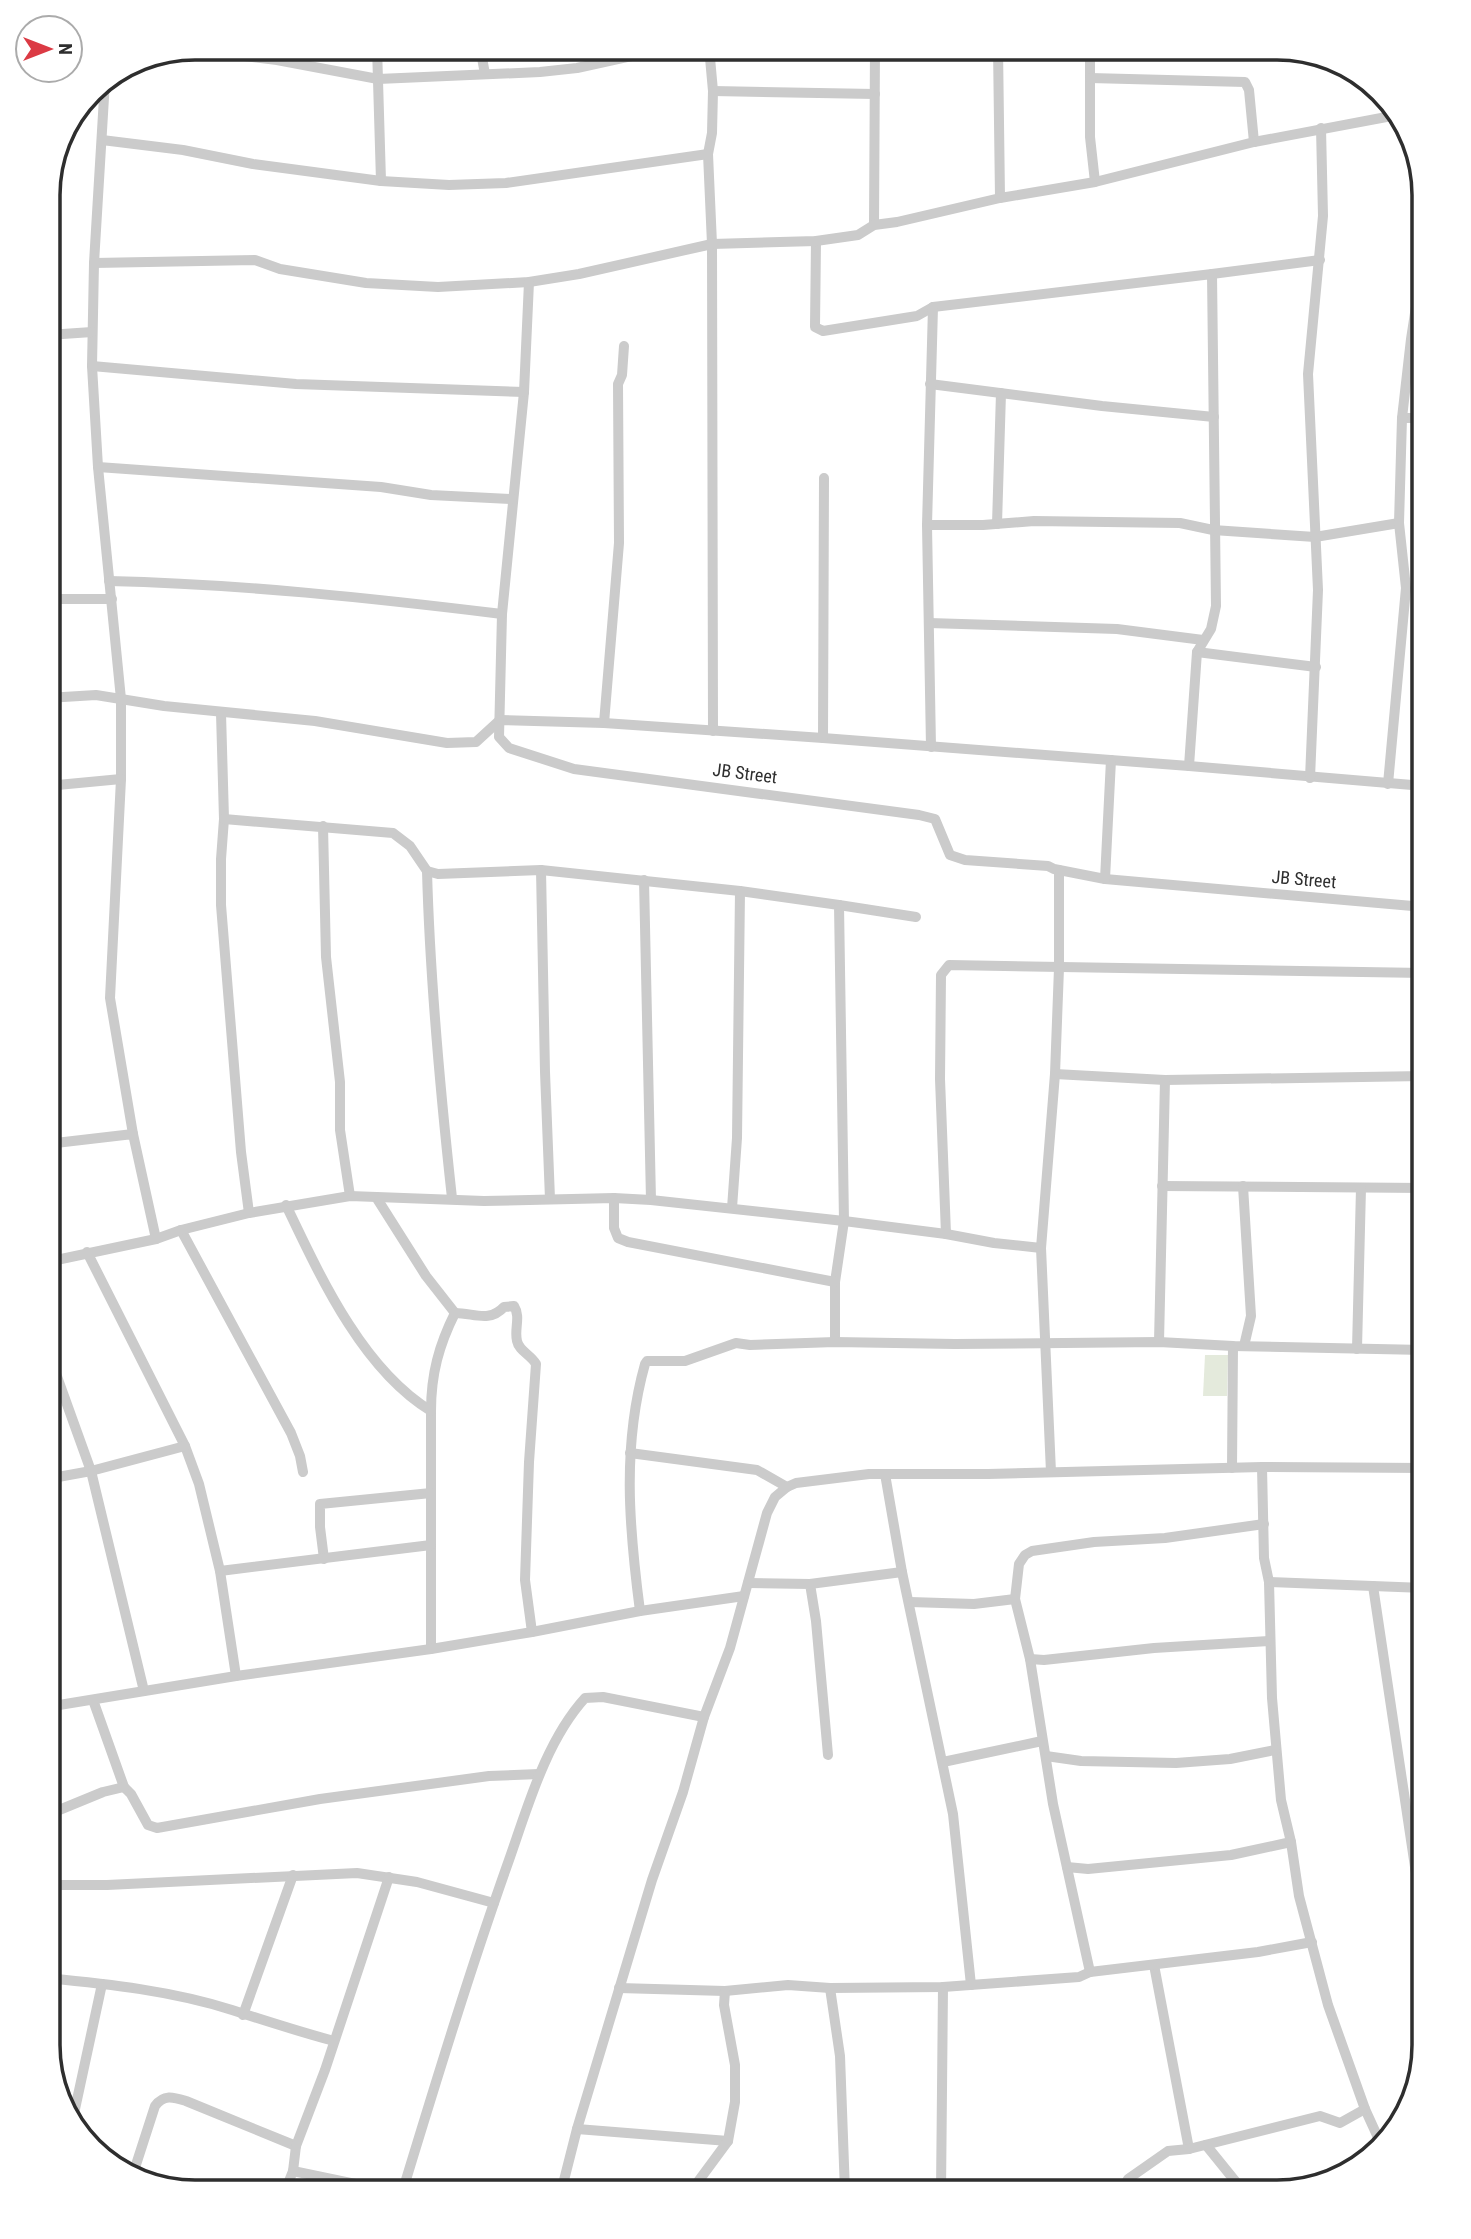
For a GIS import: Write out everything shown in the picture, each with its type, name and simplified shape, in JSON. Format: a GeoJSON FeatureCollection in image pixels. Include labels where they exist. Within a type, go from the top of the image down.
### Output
{"type":"FeatureCollection","features":[{"type":"Feature","properties":{"kind":"street"},"geometry":{"type":"LineString","coordinates":[[277,60],[378,79],[540,72],[613,60]]}},
{"type":"Feature","properties":{"kind":"street"},"geometry":{"type":"LineString","coordinates":[[377,60],[381,181]]}},
{"type":"Feature","properties":{"kind":"street"},"geometry":{"type":"LineString","coordinates":[[482,60],[485,74]]}},
{"type":"Feature","properties":{"kind":"street"},"geometry":{"type":"LineString","coordinates":[[710,60],[713,91],[712,133],[708,154],[712,244],[713,732]]}},
{"type":"Feature","properties":{"kind":"street"},"geometry":{"type":"LineString","coordinates":[[874,225],[875,60]]}},
{"type":"Feature","properties":{"kind":"street"},"geometry":{"type":"LineString","coordinates":[[998,60],[1000,198]]}},
{"type":"Feature","properties":{"kind":"street"},"geometry":{"type":"LineString","coordinates":[[1090,60],[1090,137],[1095,182]]}},
{"type":"Feature","properties":{"kind":"street"},"geometry":{"type":"LineString","coordinates":[[1090,78],[1245,82],[1249,90],[1254,142]]}},
{"type":"Feature","properties":{"kind":"street"},"geometry":{"type":"LineString","coordinates":[[713,91],[875,94]]}},
{"type":"Feature","properties":{"kind":"street"},"geometry":{"type":"LineString","coordinates":[[104,94],[94,263],[92,366],[98,467],[121,699],[121,779],[110,998],[132,1134],[156,1239]]}},
{"type":"Feature","properties":{"kind":"street"},"geometry":{"type":"LineString","coordinates":[[94,263],[255,260],[280,269],[366,283],[438,288],[529,282],[579,274],[712,244],[816,241],[858,235],[874,225],[1000,198],[1095,182],[1254,142],[1387,117]]}},
{"type":"Feature","properties":{"kind":"street"},"geometry":{"type":"LineString","coordinates":[[1310,778],[1318,590],[1308,374],[1323,216],[1321,128]]}},
{"type":"Feature","properties":{"kind":"street"},"geometry":{"type":"LineString","coordinates":[[102,140],[381,181],[449,185],[506,183],[708,154]]}},
{"type":"Feature","properties":{"kind":"street"},"geometry":{"type":"LineString","coordinates":[[816,241],[815,327],[823,331],[917,316],[933,307],[1320,260]]}},
{"type":"Feature","properties":{"kind":"street"},"geometry":{"type":"LineString","coordinates":[[1189,765],[1197,652],[1211,629],[1216,606],[1212,274]]}},
{"type":"Feature","properties":{"kind":"street","name":"JB Street"},"geometry":{"type":"LineString","coordinates":[[529,282],[524,392],[502,614],[499,737],[509,748],[574,769],[919,815],[934,820],[950,855],[965,860],[1048,866],[1105,879],[1412,906]]}},
{"type":"Feature","properties":{"kind":"street"},"geometry":{"type":"LineString","coordinates":[[930,747],[927,525],[933,307]]}},
{"type":"Feature","properties":{"kind":"street"},"geometry":{"type":"LineString","coordinates":[[60,334],[92,332]]}},
{"type":"Feature","properties":{"kind":"street"},"geometry":{"type":"LineString","coordinates":[[1388,784],[1406,588],[1399,523],[1402,418],[1412,333]]}},
{"type":"Feature","properties":{"kind":"street"},"geometry":{"type":"LineString","coordinates":[[604,723],[619,543],[618,384],[622,375],[624,346]]}},
{"type":"Feature","properties":{"kind":"street"},"geometry":{"type":"LineString","coordinates":[[92,366],[296,384],[524,392]]}},
{"type":"Feature","properties":{"kind":"street"},"geometry":{"type":"LineString","coordinates":[[930,384],[1214,417]]}},
{"type":"Feature","properties":{"kind":"street"},"geometry":{"type":"LineString","coordinates":[[997,524],[1001,393]]}},
{"type":"Feature","properties":{"kind":"street"},"geometry":{"type":"LineString","coordinates":[[1402,418],[1412,418]]}},
{"type":"Feature","properties":{"kind":"street"},"geometry":{"type":"LineString","coordinates":[[98,467],[381,487],[431,495],[512,499]]}},
{"type":"Feature","properties":{"kind":"street"},"geometry":{"type":"LineString","coordinates":[[823,738],[824,478]]}},
{"type":"Feature","properties":{"kind":"street"},"geometry":{"type":"LineString","coordinates":[[927,525],[1034,522],[1180,523],[1213,530],[1315,537],[1399,523]]}},
{"type":"Feature","properties":{"kind":"street"},"geometry":{"type":"LineString","coordinates":[[109,581],[186,583],[291,591],[502,614]]}},
{"type":"Feature","properties":{"kind":"street"},"geometry":{"type":"LineString","coordinates":[[60,599],[112,599]]}},
{"type":"Feature","properties":{"kind":"street"},"geometry":{"type":"LineString","coordinates":[[929,623],[1117,629],[1203,640]]}},
{"type":"Feature","properties":{"kind":"street"},"geometry":{"type":"LineString","coordinates":[[1197,652],[1316,667]]}},
{"type":"Feature","properties":{"kind":"street"},"geometry":{"type":"LineString","coordinates":[[60,697],[96,695],[221,713],[316,721],[447,743],[476,742],[500,720],[604,723],[1189,765],[1412,785]]}},
{"type":"Feature","properties":{"kind":"street"},"geometry":{"type":"LineString","coordinates":[[221,713],[224,819],[221,905],[241,1152],[249,1213]]}},
{"type":"Feature","properties":{"kind":"street"},"geometry":{"type":"LineString","coordinates":[[1105,879],[1111,760]]}},
{"type":"Feature","properties":{"kind":"street"},"geometry":{"type":"LineString","coordinates":[[60,785],[121,779]]}},
{"type":"Feature","properties":{"kind":"street"},"geometry":{"type":"LineString","coordinates":[[224,819],[393,833],[410,846],[427,871],[435,1038],[452,1198]]}},
{"type":"Feature","properties":{"kind":"street"},"geometry":{"type":"LineString","coordinates":[[323,826],[326,957],[340,1082],[340,1130],[350,1196]]}},
{"type":"Feature","properties":{"kind":"street"},"geometry":{"type":"LineString","coordinates":[[427,871],[438,874],[541,870],[740,891],[916,917]]}},
{"type":"Feature","properties":{"kind":"street"},"geometry":{"type":"LineString","coordinates":[[541,870],[550,1199]]}},
{"type":"Feature","properties":{"kind":"street"},"geometry":{"type":"LineString","coordinates":[[1051,1472],[1041,1248],[1055,1074],[1059,870]]}},
{"type":"Feature","properties":{"kind":"street"},"geometry":{"type":"LineString","coordinates":[[643,880],[650,1200]]}},
{"type":"Feature","properties":{"kind":"street"},"geometry":{"type":"LineString","coordinates":[[732,1208],[737,1138],[740,891]]}},
{"type":"Feature","properties":{"kind":"street"},"geometry":{"type":"LineString","coordinates":[[835,1342],[835,1282],[844,1221],[839,905]]}},
{"type":"Feature","properties":{"kind":"street"},"geometry":{"type":"LineString","coordinates":[[946,1234],[940,1079],[942,975],[949,965],[1412,974]]}},
{"type":"Feature","properties":{"kind":"street"},"geometry":{"type":"LineString","coordinates":[[1055,1074],[1165,1080],[1412,1076]]}},
{"type":"Feature","properties":{"kind":"street"},"geometry":{"type":"LineString","coordinates":[[1159,1342],[1165,1080]]}},
{"type":"Feature","properties":{"kind":"street"},"geometry":{"type":"LineString","coordinates":[[60,1142],[132,1134]]}},
{"type":"Feature","properties":{"kind":"street"},"geometry":{"type":"LineString","coordinates":[[1162,1186],[1412,1188]]}},
{"type":"Feature","properties":{"kind":"street"},"geometry":{"type":"LineString","coordinates":[[1232,1468],[1239,1346],[1251,1316],[1243,1186]]}},
{"type":"Feature","properties":{"kind":"street"},"geometry":{"type":"LineString","coordinates":[[1357,1349],[1361,1188]]}},
{"type":"Feature","properties":{"kind":"street"},"geometry":{"type":"LineString","coordinates":[[60,1259],[156,1239],[249,1213],[350,1196],[484,1201],[614,1198],[650,1200],[844,1221],[1041,1248]]}},
{"type":"Feature","properties":{"kind":"street"},"geometry":{"type":"LineString","coordinates":[[376,1197],[426,1276],[455,1312],[486,1318],[499,1313],[504,1307],[513,1306],[517,1312],[516,1340],[536,1364],[525,1580],[532,1632]]}},
{"type":"Feature","properties":{"kind":"street"},"geometry":{"type":"LineString","coordinates":[[614,1198],[614,1228],[618,1238],[628,1242],[835,1282]]}},
{"type":"Feature","properties":{"kind":"street"},"geometry":{"type":"LineString","coordinates":[[286,1205],[323,1282],[344,1317],[392,1380],[411,1398],[431,1410]]}},
{"type":"Feature","properties":{"kind":"street"},"geometry":{"type":"LineString","coordinates":[[181,1230],[291,1433],[303,1472]]}},
{"type":"Feature","properties":{"kind":"street"},"geometry":{"type":"LineString","coordinates":[[87,1252],[185,1446],[199,1484],[220,1571],[236,1676]]}},
{"type":"Feature","properties":{"kind":"street"},"geometry":{"type":"LineString","coordinates":[[431,1649],[431,1387],[442,1339],[455,1312]]}},
{"type":"Feature","properties":{"kind":"street"},"geometry":{"type":"LineString","coordinates":[[640,1611],[630,1539],[630,1453],[632,1415],[647,1361],[685,1362],[736,1343],[1159,1342],[1412,1350]]}},
{"type":"Feature","properties":{"kind":"street"},"geometry":{"type":"LineString","coordinates":[[60,1394],[91,1471],[144,1691]]}},
{"type":"Feature","properties":{"kind":"street"},"geometry":{"type":"LineString","coordinates":[[60,1477],[185,1446]]}},
{"type":"Feature","properties":{"kind":"street"},"geometry":{"type":"LineString","coordinates":[[630,1453],[757,1470],[787,1487]]}},
{"type":"Feature","properties":{"kind":"street"},"geometry":{"type":"LineString","coordinates":[[1262,1467],[1264,1558],[1269,1582],[1269,1641],[1280,1800],[1291,1842],[1299,1896],[1328,2006],[1377,2135]]}},
{"type":"Feature","properties":{"kind":"street"},"geometry":{"type":"LineString","coordinates":[[564,2179],[652,1880],[683,1793],[704,1717],[730,1648],[767,1513],[775,1497],[787,1487],[809,1480],[885,1474],[1262,1467],[1412,1468]]}},
{"type":"Feature","properties":{"kind":"street"},"geometry":{"type":"LineString","coordinates":[[885,1474],[902,1572],[953,1814],[971,1985]]}},
{"type":"Feature","properties":{"kind":"street"},"geometry":{"type":"LineString","coordinates":[[324,1559],[320,1504],[431,1493]]}},
{"type":"Feature","properties":{"kind":"street"},"geometry":{"type":"LineString","coordinates":[[1090,1972],[1053,1804],[1030,1659],[1015,1599],[1019,1564],[1025,1555],[1032,1551],[1094,1542],[1165,1538],[1264,1524]]}},
{"type":"Feature","properties":{"kind":"street"},"geometry":{"type":"LineString","coordinates":[[220,1571],[431,1545]]}},
{"type":"Feature","properties":{"kind":"street"},"geometry":{"type":"LineString","coordinates":[[748,1583],[810,1584],[902,1572]]}},
{"type":"Feature","properties":{"kind":"street"},"geometry":{"type":"LineString","coordinates":[[1269,1582],[1412,1588]]}},
{"type":"Feature","properties":{"kind":"street"},"geometry":{"type":"LineString","coordinates":[[810,1584],[828,1755]]}},
{"type":"Feature","properties":{"kind":"street"},"geometry":{"type":"LineString","coordinates":[[1373,1586],[1412,1830]]}},
{"type":"Feature","properties":{"kind":"street"},"geometry":{"type":"LineString","coordinates":[[60,1705],[236,1676],[431,1649],[640,1611],[744,1596]]}},
{"type":"Feature","properties":{"kind":"street"},"geometry":{"type":"LineString","coordinates":[[910,1602],[974,1604],[1015,1599]]}},
{"type":"Feature","properties":{"kind":"street"},"geometry":{"type":"LineString","coordinates":[[1030,1659],[1269,1641]]}},
{"type":"Feature","properties":{"kind":"street"},"geometry":{"type":"LineString","coordinates":[[406,2179],[494,1903],[539,1774],[573,1711],[585,1698],[603,1697],[704,1717]]}},
{"type":"Feature","properties":{"kind":"street"},"geometry":{"type":"LineString","coordinates":[[93,1700],[124,1787],[131,1794],[148,1825],[157,1828],[320,1800],[489,1776],[539,1774]]}},
{"type":"Feature","properties":{"kind":"street"},"geometry":{"type":"LineString","coordinates":[[943,1762],[1042,1741]]}},
{"type":"Feature","properties":{"kind":"street"},"geometry":{"type":"LineString","coordinates":[[1046,1756],[1081,1761],[1176,1763],[1230,1759],[1275,1750]]}},
{"type":"Feature","properties":{"kind":"street"},"geometry":{"type":"LineString","coordinates":[[60,1810],[124,1787]]}},
{"type":"Feature","properties":{"kind":"street"},"geometry":{"type":"LineString","coordinates":[[1067,1867],[1088,1869],[1231,1855],[1291,1842]]}},
{"type":"Feature","properties":{"kind":"street"},"geometry":{"type":"LineString","coordinates":[[60,1885],[358,1873],[417,1882],[494,1903]]}},
{"type":"Feature","properties":{"kind":"street"},"geometry":{"type":"LineString","coordinates":[[243,2015],[293,1875]]}},
{"type":"Feature","properties":{"kind":"street"},"geometry":{"type":"LineString","coordinates":[[290,2179],[296,2146],[389,1877]]}},
{"type":"Feature","properties":{"kind":"street"},"geometry":{"type":"LineString","coordinates":[[619,1988],[725,1991],[789,1985],[831,1988],[943,1987],[1079,1977],[1090,1972],[1258,1952],[1312,1942]]}},
{"type":"Feature","properties":{"kind":"street"},"geometry":{"type":"LineString","coordinates":[[1154,1965],[1189,2149]]}},
{"type":"Feature","properties":{"kind":"street"},"geometry":{"type":"LineString","coordinates":[[60,1979],[190,2000],[334,2041]]}},
{"type":"Feature","properties":{"kind":"street"},"geometry":{"type":"LineString","coordinates":[[75,2107],[102,1984]]}},
{"type":"Feature","properties":{"kind":"street"},"geometry":{"type":"LineString","coordinates":[[941,2179],[943,1987]]}},
{"type":"Feature","properties":{"kind":"street"},"geometry":{"type":"LineString","coordinates":[[831,1988],[839,2056],[844,2179]]}},
{"type":"Feature","properties":{"kind":"street"},"geometry":{"type":"LineString","coordinates":[[700,2179],[728,2141],[735,2102],[735,2065],[724,2005],[725,1991]]}},
{"type":"Feature","properties":{"kind":"street"},"geometry":{"type":"LineString","coordinates":[[135,2166],[155,2105],[159,2100],[170,2096],[296,2146]]}},
{"type":"Feature","properties":{"kind":"street"},"geometry":{"type":"LineString","coordinates":[[1128,2179],[1168,2151],[1189,2149],[1320,2116],[1340,2123],[1365,2109]]}},
{"type":"Feature","properties":{"kind":"street"},"geometry":{"type":"LineString","coordinates":[[577,2129],[728,2141]]}},
{"type":"Feature","properties":{"kind":"street"},"geometry":{"type":"LineString","coordinates":[[1206,2145],[1233,2179]]}},
{"type":"Feature","properties":{"kind":"street"},"geometry":{"type":"LineString","coordinates":[[293,2171],[331,2179]]}},
{"type":"Feature","properties":{"kind":"shaded area"},"geometry":{"type":"Polygon","coordinates":[[[1205,1355],[1228,1355],[1227,1396],[1203,1396],[1205,1355]]]}}]}
